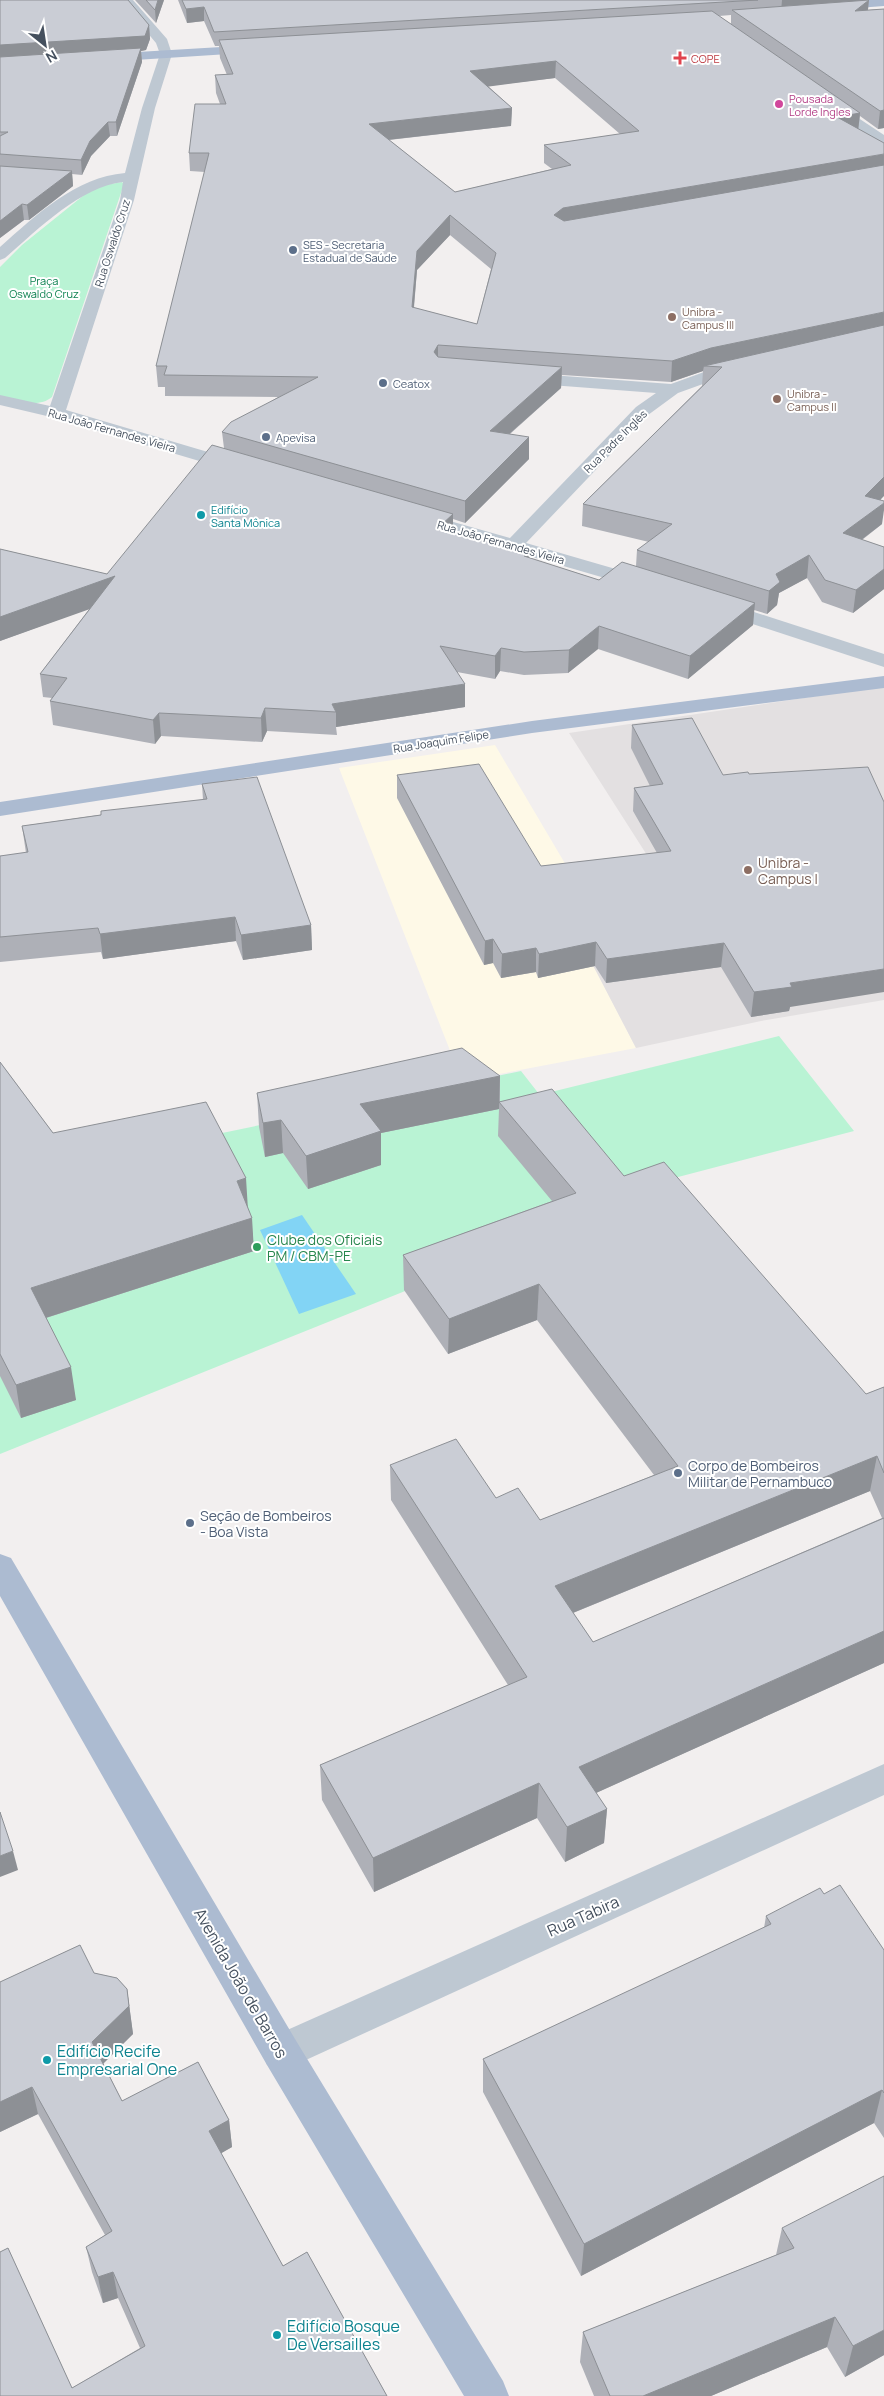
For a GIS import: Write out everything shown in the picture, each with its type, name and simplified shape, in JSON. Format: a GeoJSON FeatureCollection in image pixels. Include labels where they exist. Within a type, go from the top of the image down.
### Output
{"type":"FeatureCollection","features":[{"type":"Feature","properties":{"kind":"main road"},"geometry":{"type":"LineString","coordinates":[[884,2],[819,11],[884,10]]}},
{"type":"Feature","properties":{"kind":"main road"},"geometry":{"type":"LineString","coordinates":[[94,55],[164,48],[267,45]]}},
{"type":"Feature","properties":{"kind":"main road","name":"Rua Joaquim Felipe"},"geometry":{"type":"LineString","coordinates":[[0,809],[532,727],[884,682]]}},
{"type":"Feature","properties":{"kind":"main road","name":"Avenida João de Barros"},"geometry":{"type":"LineString","coordinates":[[0,1567],[282,2052],[488,2396]]}},
{"type":"Feature","properties":{"kind":"street"},"geometry":{"type":"LineString","coordinates":[[126,0],[164,48]]}},
{"type":"Feature","properties":{"kind":"street","name":"Rua Oswaldo Cruz"},"geometry":{"type":"LineString","coordinates":[[56,413],[127,200],[131,176],[164,48]]}},
{"type":"Feature","properties":{"kind":"street"},"geometry":{"type":"LineString","coordinates":[[820,97],[884,141]]}},
{"type":"Feature","properties":{"kind":"street"},"geometry":{"type":"LineString","coordinates":[[70,180],[99,182],[131,176]]}},
{"type":"Feature","properties":{"kind":"street"},"geometry":{"type":"LineString","coordinates":[[0,255],[21,236],[84,190],[99,182]]}},
{"type":"Feature","properties":{"kind":"street","name":"Rua Padre Inglês"},"geometry":{"type":"LineString","coordinates":[[514,545],[642,411],[672,390],[710,376],[757,365]]}},
{"type":"Feature","properties":{"kind":"street"},"geometry":{"type":"LineString","coordinates":[[503,376],[672,390]]}},
{"type":"Feature","properties":{"kind":"street","name":"Rua João Fernandes Vieira"},"geometry":{"type":"LineString","coordinates":[[0,400],[56,413],[261,473]]}},
{"type":"Feature","properties":{"kind":"street","name":"Rua João Fernandes Vieira"},"geometry":{"type":"LineString","coordinates":[[401,513],[661,588]]}},
{"type":"Feature","properties":{"kind":"street"},"geometry":{"type":"LineString","coordinates":[[698,599],[884,661]]}},
{"type":"Feature","properties":{"kind":"street","name":"Rua Tabira"},"geometry":{"type":"LineString","coordinates":[[282,2052],[884,1779]]}},
{"type":"Feature","properties":{"kind":"shaded area","name":"Unibra - Campus I"},"geometry":{"type":"Polygon","coordinates":[[[884,686],[884,1000],[761,1021],[636,1048],[549,881],[652,863],[569,733],[884,686]]]}},
{"type":"Feature","properties":{"kind":"shaded area"},"geometry":{"type":"Polygon","coordinates":[[[495,745],[573,877],[550,881],[636,1048],[462,1081],[339,768],[495,745]]]}},
{"type":"Feature","properties":{"kind":"green space","name":"Praça Oswaldo Cruz"},"geometry":{"type":"Polygon","coordinates":[[[122,182],[124,184],[52,397],[46,401],[34,403],[0,397],[0,267],[22,245],[94,187],[122,182]]]}},
{"type":"Feature","properties":{"kind":"green space","name":"Clube dos Oficiais PM / CBM-PE"},"geometry":{"type":"Polygon","coordinates":[[[779,1036],[854,1131],[617,1193],[624,1203],[0,1454],[0,1179],[521,1071],[611,1186],[551,1092],[779,1036]]]}},
{"type":"Feature","properties":{"kind":"water"},"geometry":{"type":"Polygon","coordinates":[[[302,1215],[356,1294],[299,1314],[260,1230],[302,1215]]]}},
{"type":"Feature","properties":{"kind":"building"},"geometry":{"type":"Polygon","coordinates":[[[0,0],[128,0],[149,25],[145,36],[0,45],[0,0]]]}},
{"type":"Feature","properties":{"kind":"building"},"geometry":{"type":"Polygon","coordinates":[[[146,0],[158,0],[155,10],[146,0]]]}},
{"type":"Feature","properties":{"kind":"building"},"geometry":{"type":"Polygon","coordinates":[[[182,0],[758,0],[214,32],[204,7],[186,9],[182,0]]]}},
{"type":"Feature","properties":{"kind":"building"},"geometry":{"type":"Polygon","coordinates":[[[869,0],[855,11],[884,9],[884,110],[880,111],[732,10],[869,0]]]}},
{"type":"Feature","properties":{"kind":"building"},"geometry":{"type":"Polygon","coordinates":[[[712,11],[860,113],[837,117],[884,143],[884,154],[563,208],[554,215],[564,221],[884,165],[884,312],[711,348],[672,361],[438,345],[434,352],[438,357],[562,367],[490,431],[529,437],[465,501],[222,432],[231,422],[318,377],[164,375],[167,366],[156,366],[209,153],[189,153],[195,104],[226,104],[215,75],[233,74],[219,40],[712,11]],[[556,61],[470,71],[512,108],[369,124],[455,192],[571,165],[544,145],[639,131],[556,61]],[[450,215],[417,251],[412,307],[477,324],[496,253],[450,215]]]}},
{"type":"Feature","properties":{"kind":"building"},"geometry":{"type":"Polygon","coordinates":[[[141,48],[116,122],[108,122],[90,141],[81,160],[0,154],[0,136],[8,132],[0,132],[0,57],[141,48]]]}},
{"type":"Feature","properties":{"kind":"building"},"geometry":{"type":"Polygon","coordinates":[[[0,166],[72,171],[27,205],[22,204],[0,221],[0,166]]]}},
{"type":"Feature","properties":{"kind":"building"},"geometry":{"type":"Polygon","coordinates":[[[884,325],[884,477],[865,496],[884,501],[884,503],[843,533],[884,547],[884,569],[856,590],[825,580],[809,555],[776,574],[780,582],[769,591],[637,550],[672,524],[583,504],[722,367],[704,366],[884,325]]]}},
{"type":"Feature","properties":{"kind":"building"},"geometry":{"type":"Polygon","coordinates":[[[212,445],[453,514],[439,527],[530,550],[524,556],[599,580],[622,562],[755,603],[690,656],[599,626],[569,650],[524,652],[501,648],[495,656],[440,646],[465,684],[332,704],[336,712],[265,708],[261,718],[159,713],[153,720],[50,701],[67,678],[40,674],[115,576],[0,617],[0,549],[107,574],[212,445]]]}},
{"type":"Feature","properties":{"kind":"building","name":"Unibra - Campus I"},"geometry":{"type":"Polygon","coordinates":[[[692,718],[723,775],[748,772],[749,774],[868,767],[884,802],[884,969],[790,983],[792,987],[754,992],[724,943],[607,959],[596,942],[539,954],[536,948],[502,954],[493,939],[485,941],[397,775],[479,764],[541,866],[671,851],[634,788],[663,784],[632,725],[692,718]]]}},
{"type":"Feature","properties":{"kind":"building"},"geometry":{"type":"Polygon","coordinates":[[[257,777],[311,925],[241,935],[235,917],[100,934],[98,928],[0,937],[0,856],[28,852],[22,826],[101,815],[101,811],[207,799],[202,784],[257,777]]]}},
{"type":"Feature","properties":{"kind":"building"},"geometry":{"type":"Polygon","coordinates":[[[462,1048],[500,1076],[360,1104],[381,1131],[306,1156],[281,1120],[263,1123],[257,1093],[462,1048]]]}},
{"type":"Feature","properties":{"kind":"building"},"geometry":{"type":"Polygon","coordinates":[[[0,1062],[53,1133],[206,1102],[246,1178],[237,1181],[252,1218],[31,1288],[71,1367],[16,1385],[0,1354],[0,1062]]]}},
{"type":"Feature","properties":{"kind":"building"},"geometry":{"type":"Polygon","coordinates":[[[552,1089],[624,1176],[664,1162],[866,1394],[884,1387],[884,1473],[877,1456],[555,1586],[593,1642],[884,1518],[884,1631],[579,1767],[607,1809],[567,1827],[539,1783],[373,1858],[320,1765],[527,1677],[390,1465],[456,1439],[496,1498],[518,1488],[540,1520],[678,1466],[539,1284],[449,1319],[403,1255],[576,1193],[499,1102],[552,1089]]]}},
{"type":"Feature","properties":{"kind":"building"},"geometry":{"type":"Polygon","coordinates":[[[0,1812],[13,1851],[0,1856],[0,1812]]]}},
{"type":"Feature","properties":{"kind":"building"},"geometry":{"type":"Polygon","coordinates":[[[840,1885],[884,1950],[884,2093],[882,2090],[584,2244],[483,2059],[771,1924],[766,1916],[820,1888],[824,1894],[840,1885]]]}},
{"type":"Feature","properties":{"kind":"building"},"geometry":{"type":"Polygon","coordinates":[[[80,1945],[94,1973],[117,1978],[127,1989],[129,2006],[92,2042],[122,2101],[198,2062],[229,2120],[209,2131],[283,2266],[307,2252],[387,2396],[0,2396],[0,2252],[8,2248],[72,2388],[145,2346],[113,2272],[98,2277],[86,2247],[112,2231],[32,2087],[0,2102],[0,1982],[80,1945]]]}},
{"type":"Feature","properties":{"kind":"building"},"geometry":{"type":"Polygon","coordinates":[[[884,2176],[884,2330],[853,2346],[835,2317],[643,2396],[610,2396],[583,2332],[794,2248],[782,2228],[884,2176]]]}},
{"type":"Feature","properties":{"kind":"place","name":"COPE"},"geometry":{"type":"Point","coordinates":[680,58]}},
{"type":"Feature","properties":{"kind":"place","name":"Pousada Lorde Ingles"},"geometry":{"type":"Point","coordinates":[779,104]}},
{"type":"Feature","properties":{"kind":"place","name":"SES - Secretaria Estadual de Saúde"},"geometry":{"type":"Point","coordinates":[293,250]}},
{"type":"Feature","properties":{"kind":"place","name":"Unibra - Campus III"},"geometry":{"type":"Point","coordinates":[672,317]}},
{"type":"Feature","properties":{"kind":"place","name":"Ceatox"},"geometry":{"type":"Point","coordinates":[383,383]}},
{"type":"Feature","properties":{"kind":"place","name":"Unibra - Campus II"},"geometry":{"type":"Point","coordinates":[777,399]}},
{"type":"Feature","properties":{"kind":"place","name":"Apevisa"},"geometry":{"type":"Point","coordinates":[266,437]}},
{"type":"Feature","properties":{"kind":"place","name":"Edifício Santa Mônica"},"geometry":{"type":"Point","coordinates":[201,515]}},
{"type":"Feature","properties":{"kind":"place","name":"Unibra - Campus I"},"geometry":{"type":"Point","coordinates":[748,870]}},
{"type":"Feature","properties":{"kind":"place","name":"Clube dos Oficiais PM / CBM-PE"},"geometry":{"type":"Point","coordinates":[257,1247]}},
{"type":"Feature","properties":{"kind":"place","name":"Corpo de Bombeiros Militar de Pernambuco"},"geometry":{"type":"Point","coordinates":[678,1473]}},
{"type":"Feature","properties":{"kind":"place","name":"Seção de Bombeiros - Boa Vista"},"geometry":{"type":"Point","coordinates":[190,1523]}},
{"type":"Feature","properties":{"kind":"place","name":"Edifício Recife Empresarial One"},"geometry":{"type":"Point","coordinates":[47,2060]}},
{"type":"Feature","properties":{"kind":"place","name":"Edifício Bosque De Versailles"},"geometry":{"type":"Point","coordinates":[277,2335]}}]}
